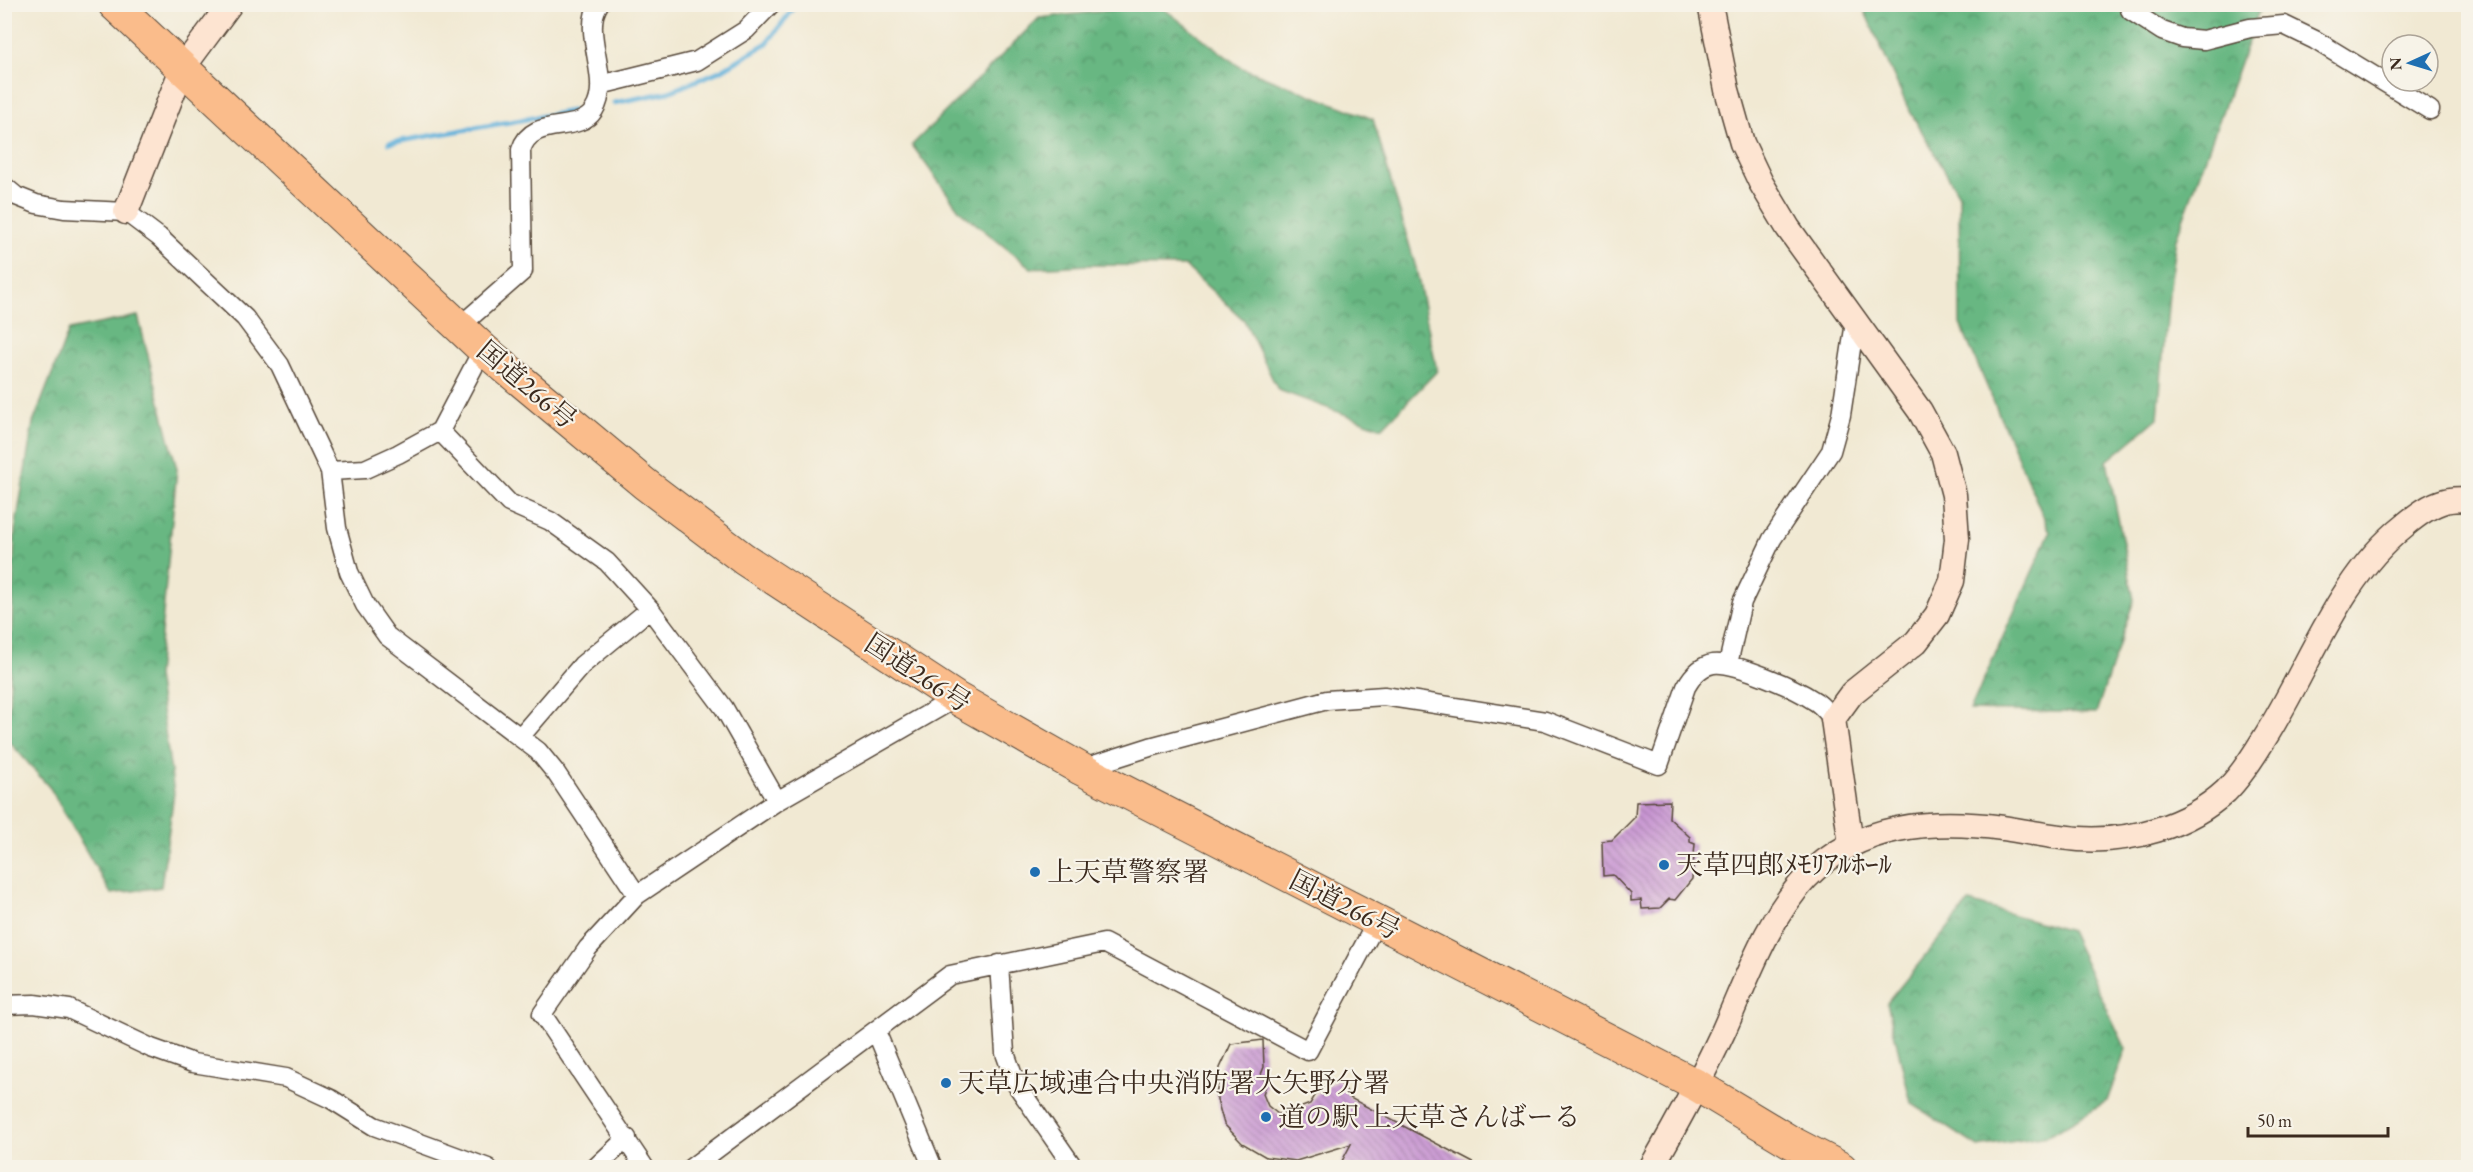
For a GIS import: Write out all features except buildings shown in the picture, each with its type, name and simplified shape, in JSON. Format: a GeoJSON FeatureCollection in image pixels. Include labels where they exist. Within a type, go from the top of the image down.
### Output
{"type":"FeatureCollection","features":[{"type":"Feature","properties":{"kind":"highway","name":"国道266号"},"geometry":{"type":"LineString","coordinates":[[114,4],[483,349],[645,484],[744,560],[956,698],[1081,769],[1698,1086],[1791,1142],[1841,1167]]}},
{"type":"Feature","properties":{"kind":"street"},"geometry":{"type":"LineString","coordinates":[[126,212],[182,69],[230,4]]}},
{"type":"Feature","properties":{"kind":"street"},"geometry":{"type":"LineString","coordinates":[[459,327],[523,271],[521,150],[524,141],[528,135],[536,131],[586,118],[594,110],[600,85],[593,20],[599,4]]}},
{"type":"Feature","properties":{"kind":"street"},"geometry":{"type":"LineString","coordinates":[[600,85],[698,61],[747,30],[771,4]]}},
{"type":"Feature","properties":{"kind":"street"},"geometry":{"type":"LineString","coordinates":[[1710,4],[1727,90],[1742,142],[1761,183],[1788,228],[1920,411],[1943,453],[1954,495],[1957,539],[1952,581],[1937,615],[1916,642],[1852,693],[1833,718]]}},
{"type":"Feature","properties":{"kind":"street"},"geometry":{"type":"LineString","coordinates":[[2127,4],[2131,11],[2162,31],[2182,38],[2204,40],[2250,28],[2284,26],[2315,40],[2430,110]]}},
{"type":"Feature","properties":{"kind":"street"},"geometry":{"type":"LineString","coordinates":[[4,186],[16,196],[36,204],[64,209],[126,212],[159,237],[245,318],[280,365],[330,471],[337,528],[348,572],[364,605],[387,636],[538,751],[556,773],[637,895]]}},
{"type":"Feature","properties":{"kind":"street"},"geometry":{"type":"LineString","coordinates":[[1728,664],[1742,602],[1767,549],[1831,451],[1841,415],[1855,322]]}},
{"type":"Feature","properties":{"kind":"street"},"geometry":{"type":"LineString","coordinates":[[330,471],[365,469],[440,431],[483,349]]}},
{"type":"Feature","properties":{"kind":"street"},"geometry":{"type":"LineString","coordinates":[[440,431],[509,502],[550,521],[607,562],[650,609],[724,708],[777,801]]}},
{"type":"Feature","properties":{"kind":"street"},"geometry":{"type":"LineString","coordinates":[[1651,1167],[1698,1086],[1758,956],[1789,899],[1823,862],[1851,844],[1890,829],[1944,823],[2082,839],[2126,837],[2171,825],[2192,815],[2227,790],[2250,762],[2275,723],[2353,579],[2384,542],[2420,513],[2445,500],[2469,499]]}},
{"type":"Feature","properties":{"kind":"street"},"geometry":{"type":"LineString","coordinates":[[520,737],[582,665],[650,609]]}},
{"type":"Feature","properties":{"kind":"street"},"geometry":{"type":"LineString","coordinates":[[1081,769],[1150,747],[1327,700],[1384,696],[1545,721],[1659,765],[1692,675],[1701,668],[1713,664],[1728,664],[1794,689],[1815,701],[1833,718],[1851,844]]}},
{"type":"Feature","properties":{"kind":"street"},"geometry":{"type":"LineString","coordinates":[[645,1167],[542,1014],[588,948],[637,895],[777,801],[956,698]]}},
{"type":"Feature","properties":{"kind":"street"},"geometry":{"type":"LineString","coordinates":[[691,1167],[950,975],[1104,943],[1308,1052],[1377,921]]}},
{"type":"Feature","properties":{"kind":"street"},"geometry":{"type":"LineString","coordinates":[[999,964],[1005,1053],[1016,1084],[1074,1167]]}},
{"type":"Feature","properties":{"kind":"street"},"geometry":{"type":"LineString","coordinates":[[4,1005],[34,1004],[69,1009],[151,1048],[193,1063],[286,1078],[331,1099],[374,1126],[488,1167]]}},
{"type":"Feature","properties":{"kind":"street"},"geometry":{"type":"LineString","coordinates":[[876,1031],[931,1167]]}},
{"type":"Feature","properties":{"kind":"street"},"geometry":{"type":"LineString","coordinates":[[595,1167],[627,1138]]}},
{"type":"Feature","properties":{"kind":"green space"},"geometry":{"type":"Polygon","coordinates":[[[1159,5],[1240,67],[1373,119],[1416,268],[1437,371],[1382,428],[1278,390],[1244,320],[1185,266],[1089,265],[1031,268],[960,211],[912,145],[1039,18],[1159,5]]]}},
{"type":"Feature","properties":{"kind":"green space"},"geometry":{"type":"Polygon","coordinates":[[[1865,5],[2261,5],[2176,239],[2168,293],[2158,418],[2107,461],[2134,600],[2096,713],[1970,710],[2050,532],[1960,324],[1959,195],[1908,108],[1865,12],[1865,5]]]}},
{"type":"Feature","properties":{"kind":"green space"},"geometry":{"type":"Polygon","coordinates":[[[138,316],[177,469],[157,676],[174,793],[161,887],[111,894],[50,788],[8,740],[15,531],[33,423],[69,330],[138,316]]]}},
{"type":"Feature","properties":{"kind":"green space"},"geometry":{"type":"Polygon","coordinates":[[[1969,902],[2070,931],[2126,1049],[2107,1101],[2048,1136],[1978,1147],[1911,1103],[1887,1003],[1969,902]]]}},
{"type":"Feature","properties":{"kind":"waterway"},"geometry":{"type":"LineString","coordinates":[[614,103],[669,92],[722,70],[767,43],[797,4]]}},
{"type":"Feature","properties":{"kind":"waterway"},"geometry":{"type":"LineString","coordinates":[[389,143],[572,111]]}},
{"type":"Feature","properties":{"kind":"place","name":"天草四郎ﾒﾓﾘｱﾙﾎｰﾙ"},"geometry":{"type":"Point","coordinates":[1664,865]}},
{"type":"Feature","properties":{"kind":"place","name":"上天草警察署"},"geometry":{"type":"Point","coordinates":[1035,872]}},
{"type":"Feature","properties":{"kind":"place","name":"天草広域連合中央消防署大矢野分署"},"geometry":{"type":"Point","coordinates":[946,1083]}},
{"type":"Feature","properties":{"kind":"place","name":"道の駅 上天草さんばーる"},"geometry":{"type":"Point","coordinates":[1266,1117]}}]}
